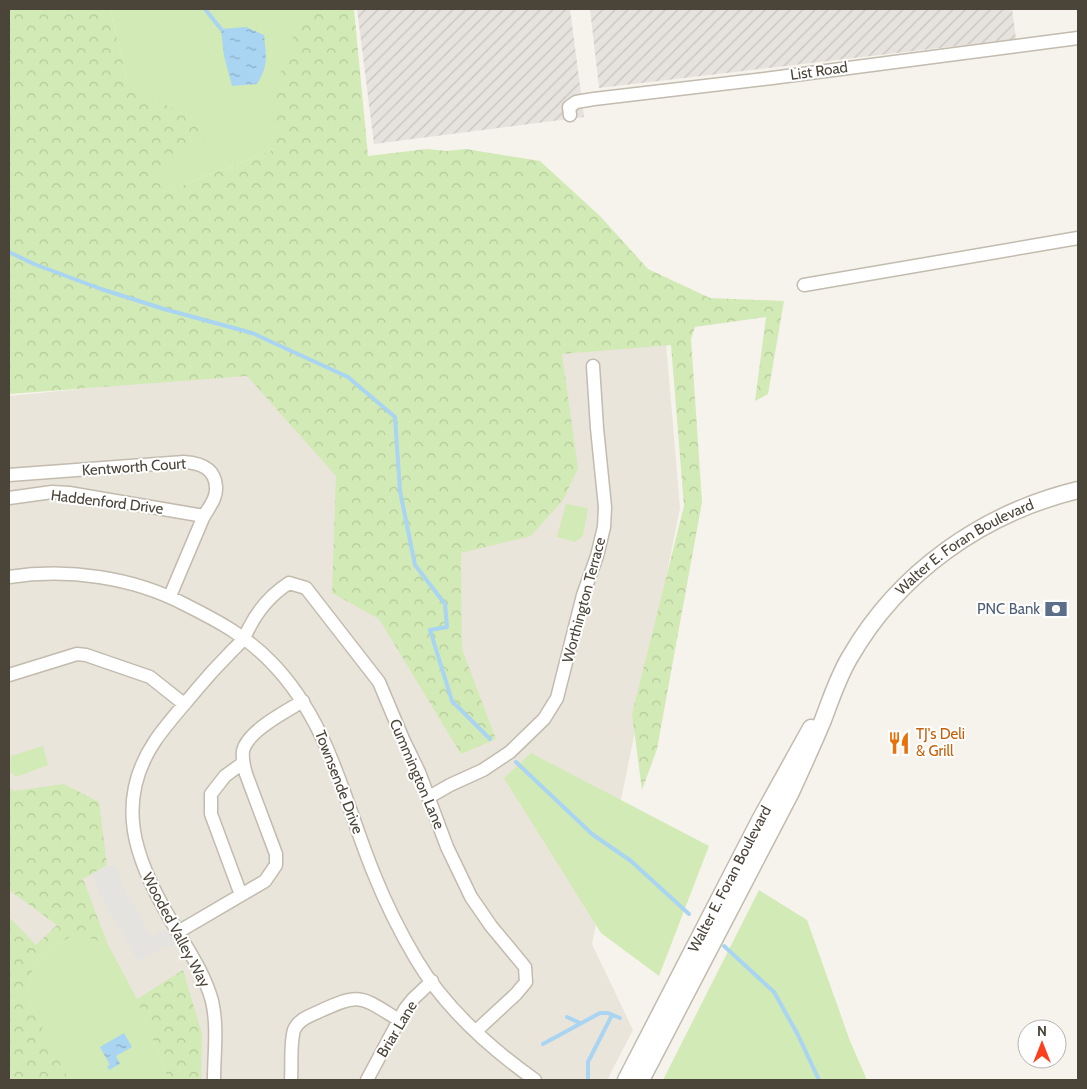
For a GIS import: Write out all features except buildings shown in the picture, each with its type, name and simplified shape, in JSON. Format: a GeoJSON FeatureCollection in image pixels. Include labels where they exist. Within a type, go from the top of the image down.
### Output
{"type":"FeatureCollection","features":[{"type":"Feature","properties":{"kind":"street","name":"List Road"},"geometry":{"type":"LineString","coordinates":[[570,115],[569,107],[576,102],[594,99],[1078,38]]}},
{"type":"Feature","properties":{"kind":"street"},"geometry":{"type":"LineString","coordinates":[[804,286],[1078,238]]}},
{"type":"Feature","properties":{"kind":"street","name":"Worthington Terrace"},"geometry":{"type":"LineString","coordinates":[[429,797],[483,770],[510,752],[544,719],[558,698],[583,595],[597,556],[604,527],[605,507],[593,366]]}},
{"type":"Feature","properties":{"kind":"street","name":"Kentworth Court"},"geometry":{"type":"LineString","coordinates":[[9,475],[184,462],[196,463],[209,468],[214,476],[216,488],[214,499],[204,516],[170,596]]}},
{"type":"Feature","properties":{"kind":"street","name":"Walter E. Foran Boulevard"},"geometry":{"type":"LineString","coordinates":[[626,1080],[794,756],[849,658],[878,616],[924,567],[957,542],[992,522],[1032,505],[1078,490]]}},
{"type":"Feature","properties":{"kind":"street","name":"Haddenford Drive"},"geometry":{"type":"LineString","coordinates":[[9,498],[52,492],[204,516]]}},
{"type":"Feature","properties":{"kind":"street","name":"Townsende Drive"},"geometry":{"type":"LineString","coordinates":[[9,577],[54,573],[81,575],[121,580],[170,596],[229,627],[278,669],[303,701],[316,724],[331,756],[383,896],[410,949],[449,1003],[521,1076],[535,1080]]}},
{"type":"Feature","properties":{"kind":"street","name":"Cummington Lane"},"geometry":{"type":"LineString","coordinates":[[244,638],[249,627],[274,593],[289,583],[306,588],[379,682],[471,897],[491,926],[526,967],[526,982],[516,994],[476,1031]]}},
{"type":"Feature","properties":{"kind":"street","name":"Wooded Valley Way"},"geometry":{"type":"LineString","coordinates":[[214,1080],[216,1037],[214,1011],[207,986],[154,890],[140,860],[134,835],[133,808],[137,780],[147,754],[184,704],[244,638]]}},
{"type":"Feature","properties":{"kind":"street"},"geometry":{"type":"LineString","coordinates":[[9,675],[77,654],[86,655],[150,677],[184,704]]}},
{"type":"Feature","properties":{"kind":"street","name":"Walter E. Foran Boulevard"},"geometry":{"type":"LineString","coordinates":[[641,1080],[791,792],[809,755],[838,680]]}},
{"type":"Feature","properties":{"kind":"street"},"geometry":{"type":"LineString","coordinates":[[178,932],[266,881],[276,865],[274,849],[246,774],[243,763],[243,749],[252,736],[303,701]]}},
{"type":"Feature","properties":{"kind":"street"},"geometry":{"type":"LineString","coordinates":[[241,894],[211,814],[211,794],[225,776],[243,763]]}},
{"type":"Feature","properties":{"kind":"street","name":"Briar Lane"},"geometry":{"type":"LineString","coordinates":[[367,1080],[413,998],[432,982]]}},
{"type":"Feature","properties":{"kind":"street"},"geometry":{"type":"LineString","coordinates":[[291,1080],[293,1035],[299,1022],[305,1018],[344,1000],[353,998],[372,1003],[399,1020]]}},
{"type":"Feature","properties":{"kind":"shaded area"},"geometry":{"type":"Polygon","coordinates":[[[357,9],[570,9],[584,117],[374,144],[357,9]]]}},
{"type":"Feature","properties":{"kind":"shaded area"},"geometry":{"type":"Polygon","coordinates":[[[590,9],[1012,9],[1016,39],[599,88],[590,9]]]}},
{"type":"Feature","properties":{"kind":"shaded area"},"geometry":{"type":"Polygon","coordinates":[[[665,331],[680,508],[592,944],[633,1030],[607,1080],[9,1080],[9,396],[665,331]]]}},
{"type":"Feature","properties":{"kind":"shaded area"},"geometry":{"type":"Polygon","coordinates":[[[115,865],[123,887],[150,934],[153,936],[161,931],[178,932],[173,946],[163,947],[138,961],[100,894],[92,874],[115,865]]]}},
{"type":"Feature","properties":{"kind":"green space"},"geometry":{"type":"Polygon","coordinates":[[[9,9],[110,9],[128,84],[215,132],[160,166],[165,192],[275,149],[274,92],[303,9],[354,9],[368,156],[427,149],[446,151],[466,149],[540,161],[600,216],[648,269],[710,298],[784,301],[768,394],[755,401],[766,317],[695,327],[691,339],[702,502],[657,749],[642,790],[632,714],[684,506],[671,345],[562,354],[578,468],[563,500],[531,536],[461,553],[462,649],[496,739],[461,754],[379,619],[332,593],[336,476],[247,376],[9,394],[9,9]]]}},
{"type":"Feature","properties":{"kind":"green space"},"geometry":{"type":"Polygon","coordinates":[[[110,9],[307,9],[275,149],[165,192],[128,84],[110,9]]]}},
{"type":"Feature","properties":{"kind":"green space"},"geometry":{"type":"Polygon","coordinates":[[[566,504],[588,508],[583,536],[575,542],[557,537],[566,504]]]}},
{"type":"Feature","properties":{"kind":"green space"},"geometry":{"type":"Polygon","coordinates":[[[43,746],[48,765],[16,777],[10,771],[11,756],[43,746]]]}},
{"type":"Feature","properties":{"kind":"green space"},"geometry":{"type":"Polygon","coordinates":[[[531,753],[709,846],[659,976],[601,933],[504,778],[531,753]]]}},
{"type":"Feature","properties":{"kind":"green space"},"geometry":{"type":"Polygon","coordinates":[[[64,784],[99,802],[107,865],[83,879],[107,943],[74,934],[35,960],[26,995],[69,1080],[9,1080],[9,917],[36,945],[57,925],[9,890],[9,787],[14,791],[64,784]]]}},
{"type":"Feature","properties":{"kind":"green space"},"geometry":{"type":"Polygon","coordinates":[[[759,890],[807,920],[850,1041],[867,1080],[663,1080],[759,890]]]}},
{"type":"Feature","properties":{"kind":"green space"},"geometry":{"type":"Polygon","coordinates":[[[74,934],[107,943],[137,999],[169,1080],[69,1080],[26,995],[35,960],[74,934]]]}},
{"type":"Feature","properties":{"kind":"green space"},"geometry":{"type":"Polygon","coordinates":[[[183,970],[202,1034],[201,1080],[169,1080],[137,999],[183,970]]]}},
{"type":"Feature","properties":{"kind":"water"},"geometry":{"type":"Polygon","coordinates":[[[246,27],[264,35],[265,66],[257,84],[232,86],[224,56],[221,29],[246,27]]]}},
{"type":"Feature","properties":{"kind":"water"},"geometry":{"type":"Polygon","coordinates":[[[124,1033],[132,1047],[116,1056],[120,1064],[109,1070],[107,1066],[110,1065],[100,1047],[124,1033]]]}},
{"type":"Feature","properties":{"kind":"waterway"},"geometry":{"type":"LineString","coordinates":[[205,9],[221,29]]}},
{"type":"Feature","properties":{"kind":"waterway"},"geometry":{"type":"LineString","coordinates":[[9,252],[34,264],[101,289],[164,309],[252,333],[348,377],[395,417],[400,491],[415,565],[445,604],[447,627],[430,630],[452,701],[490,739]]}},
{"type":"Feature","properties":{"kind":"waterway"},"geometry":{"type":"LineString","coordinates":[[516,762],[592,834],[631,861],[689,914]]}},
{"type":"Feature","properties":{"kind":"waterway"},"geometry":{"type":"LineString","coordinates":[[724,946],[774,992],[798,1035],[819,1080]]}},
{"type":"Feature","properties":{"kind":"waterway"},"geometry":{"type":"LineString","coordinates":[[543,1044],[600,1013],[608,1013],[620,1018]]}},
{"type":"Feature","properties":{"kind":"waterway"},"geometry":{"type":"LineString","coordinates":[[588,1078],[588,1062],[612,1015]]}},
{"type":"Feature","properties":{"kind":"waterway"},"geometry":{"type":"LineString","coordinates":[[567,1017],[580,1023]]}},
{"type":"Feature","properties":{"kind":"place","name":"PNC Bank"},"geometry":{"type":"Point","coordinates":[1056,609]}},
{"type":"Feature","properties":{"kind":"place","name":"TJ's Deli & Grill"},"geometry":{"type":"Point","coordinates":[899,743]}}]}
